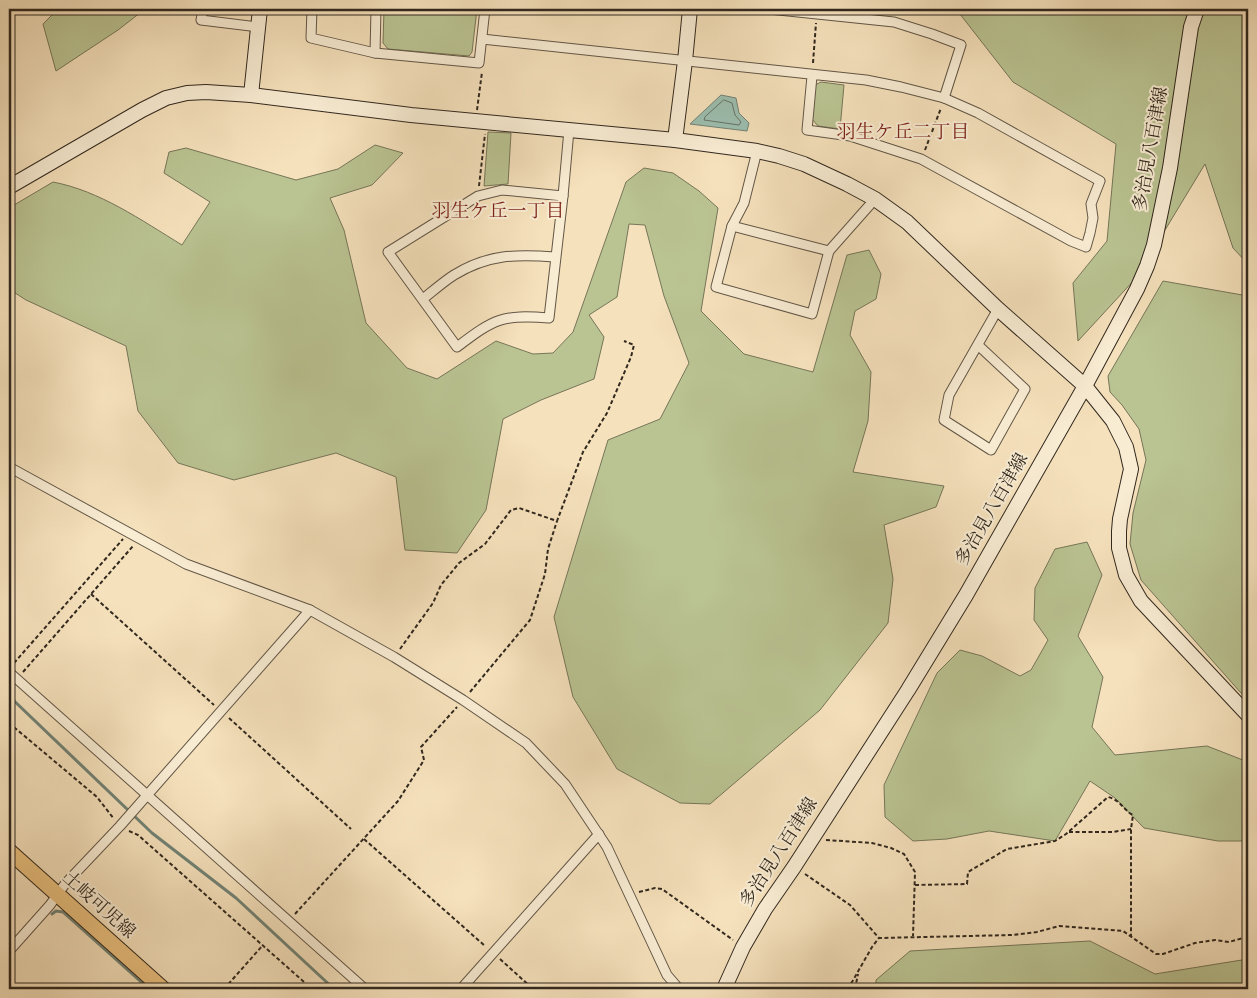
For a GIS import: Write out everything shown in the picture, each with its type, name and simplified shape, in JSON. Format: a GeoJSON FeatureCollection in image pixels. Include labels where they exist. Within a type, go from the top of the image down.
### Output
{"type":"FeatureCollection","features":[{"type":"Feature","properties":{"kind":"main road","name":"土岐可児線"},"geometry":{"type":"LineString","coordinates":[[9,852],[163,989]]}},
{"type":"Feature","properties":{"kind":"street"},"geometry":{"type":"LineString","coordinates":[[202,9],[201,20],[258,27]]}},
{"type":"Feature","properties":{"kind":"street"},"geometry":{"type":"LineString","coordinates":[[251,95],[260,9]]}},
{"type":"Feature","properties":{"kind":"street"},"geometry":{"type":"LineString","coordinates":[[312,9],[312,38],[375,53],[479,63],[485,9]]}},
{"type":"Feature","properties":{"kind":"street"},"geometry":{"type":"LineString","coordinates":[[375,53],[376,9]]}},
{"type":"Feature","properties":{"kind":"street"},"geometry":{"type":"LineString","coordinates":[[675,140],[690,9]]}},
{"type":"Feature","properties":{"kind":"street"},"geometry":{"type":"LineString","coordinates":[[769,9],[894,22],[961,45],[944,98]]}},
{"type":"Feature","properties":{"kind":"street","name":"多治見八百津線"},"geometry":{"type":"LineString","coordinates":[[724,989],[743,947],[765,909],[908,690],[961,603],[1085,386],[1137,289],[1148,266],[1154,245],[1170,168],[1191,27],[1197,9]]}},
{"type":"Feature","properties":{"kind":"street"},"geometry":{"type":"LineString","coordinates":[[482,39],[812,76],[866,80],[944,98],[978,113],[1100,181],[1091,204],[1093,218],[1086,247],[1071,241],[921,160],[850,136],[807,130],[812,76]]}},
{"type":"Feature","properties":{"kind":"street"},"geometry":{"type":"LineString","coordinates":[[9,187],[125,119],[166,98],[187,93],[206,92],[251,95],[411,115],[675,140],[756,151],[804,164],[848,184],[875,199],[907,222],[998,310],[1085,386],[1113,421],[1126,447],[1131,469],[1119,531],[1119,548],[1126,575],[1141,601],[1248,715]]}},
{"type":"Feature","properties":{"kind":"street"},"geometry":{"type":"LineString","coordinates":[[563,196],[502,190],[478,196],[388,252],[457,347],[486,326],[500,320],[522,316],[549,318],[563,196],[569,130]]}},
{"type":"Feature","properties":{"kind":"street"},"geometry":{"type":"LineString","coordinates":[[756,151],[744,203],[732,226],[716,287],[812,314],[829,251],[875,199]]}},
{"type":"Feature","properties":{"kind":"street"},"geometry":{"type":"LineString","coordinates":[[732,226],[829,251]]}},
{"type":"Feature","properties":{"kind":"street"},"geometry":{"type":"LineString","coordinates":[[423,299],[453,275],[488,260],[508,255],[524,254],[555,257]]}},
{"type":"Feature","properties":{"kind":"street"},"geometry":{"type":"LineString","coordinates":[[978,346],[1025,389],[991,450],[944,420],[949,395],[998,310]]}},
{"type":"Feature","properties":{"kind":"street"},"geometry":{"type":"LineString","coordinates":[[9,467],[186,564],[310,610],[394,657],[463,700],[526,743],[565,784],[608,847],[667,975],[680,989]]}},
{"type":"Feature","properties":{"kind":"street"},"geometry":{"type":"LineString","coordinates":[[9,951],[58,895],[65,884],[120,826],[310,610]]}},
{"type":"Feature","properties":{"kind":"street"},"geometry":{"type":"LineString","coordinates":[[9,670],[146,795],[366,989]]}},
{"type":"Feature","properties":{"kind":"street"},"geometry":{"type":"LineString","coordinates":[[461,989],[599,834]]}},
{"type":"Feature","properties":{"kind":"path"},"geometry":{"type":"LineString","coordinates":[[812,76],[817,14]]}},
{"type":"Feature","properties":{"kind":"path"},"geometry":{"type":"LineString","coordinates":[[478,196],[482,69],[479,63]]}},
{"type":"Feature","properties":{"kind":"path"},"geometry":{"type":"LineString","coordinates":[[921,160],[944,98]]}},
{"type":"Feature","properties":{"kind":"path"},"geometry":{"type":"LineString","coordinates":[[289,921],[398,801],[424,760],[421,747],[530,620],[545,574],[548,549],[583,452],[607,413],[631,357],[634,345],[624,341]]}},
{"type":"Feature","properties":{"kind":"path"},"geometry":{"type":"LineString","coordinates":[[394,657],[433,603],[453,570],[459,563],[485,544],[511,510],[519,508],[557,521]]}},
{"type":"Feature","properties":{"kind":"path"},"geometry":{"type":"LineString","coordinates":[[9,670],[120,544],[127,531]]}},
{"type":"Feature","properties":{"kind":"path"},"geometry":{"type":"LineString","coordinates":[[18,678],[140,538]]}},
{"type":"Feature","properties":{"kind":"path"},"geometry":{"type":"LineString","coordinates":[[9,723],[96,797],[120,826],[138,835],[312,989]]}},
{"type":"Feature","properties":{"kind":"path"},"geometry":{"type":"LineString","coordinates":[[915,885],[967,884],[968,872],[1007,848],[1055,841],[1108,797],[1115,798],[1133,816],[1131,829],[1130,936]]}},
{"type":"Feature","properties":{"kind":"path"},"geometry":{"type":"LineString","coordinates":[[1068,832],[1113,832],[1131,829]]}},
{"type":"Feature","properties":{"kind":"path"},"geometry":{"type":"LineString","coordinates":[[815,833],[826,840],[872,843],[904,854],[915,872],[913,937]]}},
{"type":"Feature","properties":{"kind":"path"},"geometry":{"type":"LineString","coordinates":[[364,839],[533,989]]}},
{"type":"Feature","properties":{"kind":"path"},"geometry":{"type":"LineString","coordinates":[[794,867],[816,880],[850,905],[879,938]]}},
{"type":"Feature","properties":{"kind":"path"},"geometry":{"type":"LineString","coordinates":[[629,896],[655,888],[662,889],[743,947]]}},
{"type":"Feature","properties":{"kind":"path"},"geometry":{"type":"LineString","coordinates":[[879,938],[1013,935],[1059,926],[1106,928],[1123,931],[1156,954],[1163,954],[1195,943],[1214,940],[1229,942],[1248,935]]}},
{"type":"Feature","properties":{"kind":"path"},"geometry":{"type":"LineString","coordinates":[[848,989],[879,938]]}},
{"type":"Feature","properties":{"kind":"path"},"geometry":{"type":"LineString","coordinates":[[224,989],[264,945]]}},
{"type":"Feature","properties":{"kind":"path"},"geometry":{"type":"LineString","coordinates":[[855,989],[858,972]]}},
{"type":"Feature","properties":{"kind":"green space"},"geometry":{"type":"Polygon","coordinates":[[[58,9],[145,9],[118,30],[56,71],[43,24],[58,9]]]}},
{"type":"Feature","properties":{"kind":"green space"},"geometry":{"type":"Polygon","coordinates":[[[384,9],[477,9],[472,52],[469,56],[388,49],[383,43],[384,9]]]}},
{"type":"Feature","properties":{"kind":"green space"},"geometry":{"type":"Polygon","coordinates":[[[956,9],[1248,9],[1248,264],[1233,248],[1205,164],[1136,278],[1078,341],[1073,283],[1107,241],[1116,144],[1013,82],[956,9]]]}},
{"type":"Feature","properties":{"kind":"green space"},"geometry":{"type":"Polygon","coordinates":[[[821,82],[844,85],[840,129],[818,126],[812,119],[815,85],[821,82]]]}},
{"type":"Feature","properties":{"kind":"green space"},"geometry":{"type":"Polygon","coordinates":[[[488,132],[511,133],[508,184],[484,186],[488,132]]]}},
{"type":"Feature","properties":{"kind":"green space"},"geometry":{"type":"Polygon","coordinates":[[[375,145],[403,153],[372,185],[330,198],[344,230],[366,323],[407,368],[437,379],[496,341],[533,354],[553,353],[573,332],[626,182],[644,168],[673,173],[699,191],[718,208],[701,311],[744,354],[813,372],[847,255],[869,250],[881,274],[876,299],[855,311],[850,335],[871,372],[868,421],[853,472],[944,486],[936,507],[884,525],[893,579],[888,623],[820,710],[710,804],[680,803],[617,769],[573,697],[554,617],[608,440],[660,419],[689,363],[664,296],[645,225],[629,224],[617,297],[589,315],[604,337],[594,379],[541,400],[503,419],[486,510],[457,553],[405,550],[396,477],[336,453],[234,480],[178,463],[138,411],[126,346],[26,300],[9,289],[9,208],[53,182],[70,186],[104,199],[136,216],[182,245],[210,202],[164,173],[169,152],[186,148],[296,180],[338,169],[375,145]]]}},
{"type":"Feature","properties":{"kind":"green space"},"geometry":{"type":"Polygon","coordinates":[[[1163,281],[1248,296],[1248,698],[1241,693],[1141,580],[1130,544],[1133,513],[1146,460],[1139,429],[1110,392],[1108,376],[1163,281]]]}},
{"type":"Feature","properties":{"kind":"green space"},"geometry":{"type":"Polygon","coordinates":[[[1087,542],[1102,575],[1078,636],[1103,677],[1092,727],[1115,755],[1207,746],[1248,762],[1248,841],[1218,841],[1144,828],[1115,798],[1090,781],[1055,841],[989,831],[947,839],[913,841],[885,817],[884,785],[937,673],[960,650],[982,656],[1020,676],[1031,670],[1048,640],[1034,620],[1035,588],[1055,549],[1087,542]]]}},
{"type":"Feature","properties":{"kind":"green space"},"geometry":{"type":"Polygon","coordinates":[[[1090,941],[1155,974],[1248,959],[1248,989],[876,989],[876,980],[910,951],[1090,941]]]}},
{"type":"Feature","properties":{"kind":"water"},"geometry":{"type":"Polygon","coordinates":[[[721,95],[736,98],[739,113],[749,123],[747,131],[690,124],[721,95]]]}},
{"type":"Feature","properties":{"kind":"waterway"},"geometry":{"type":"LineString","coordinates":[[9,696],[152,833],[236,898],[334,989]]}},
{"type":"Feature","properties":{"kind":"waterway"},"geometry":{"type":"LineString","coordinates":[[52,914],[56,911],[63,912],[149,989]]}},
{"type":"Feature","properties":{"kind":"district","name":"羽生ケ丘二丁目"},"geometry":{"type":"Point","coordinates":[903,133]}},
{"type":"Feature","properties":{"kind":"district","name":"羽生ケ丘一丁目"},"geometry":{"type":"Point","coordinates":[498,212]}}]}
